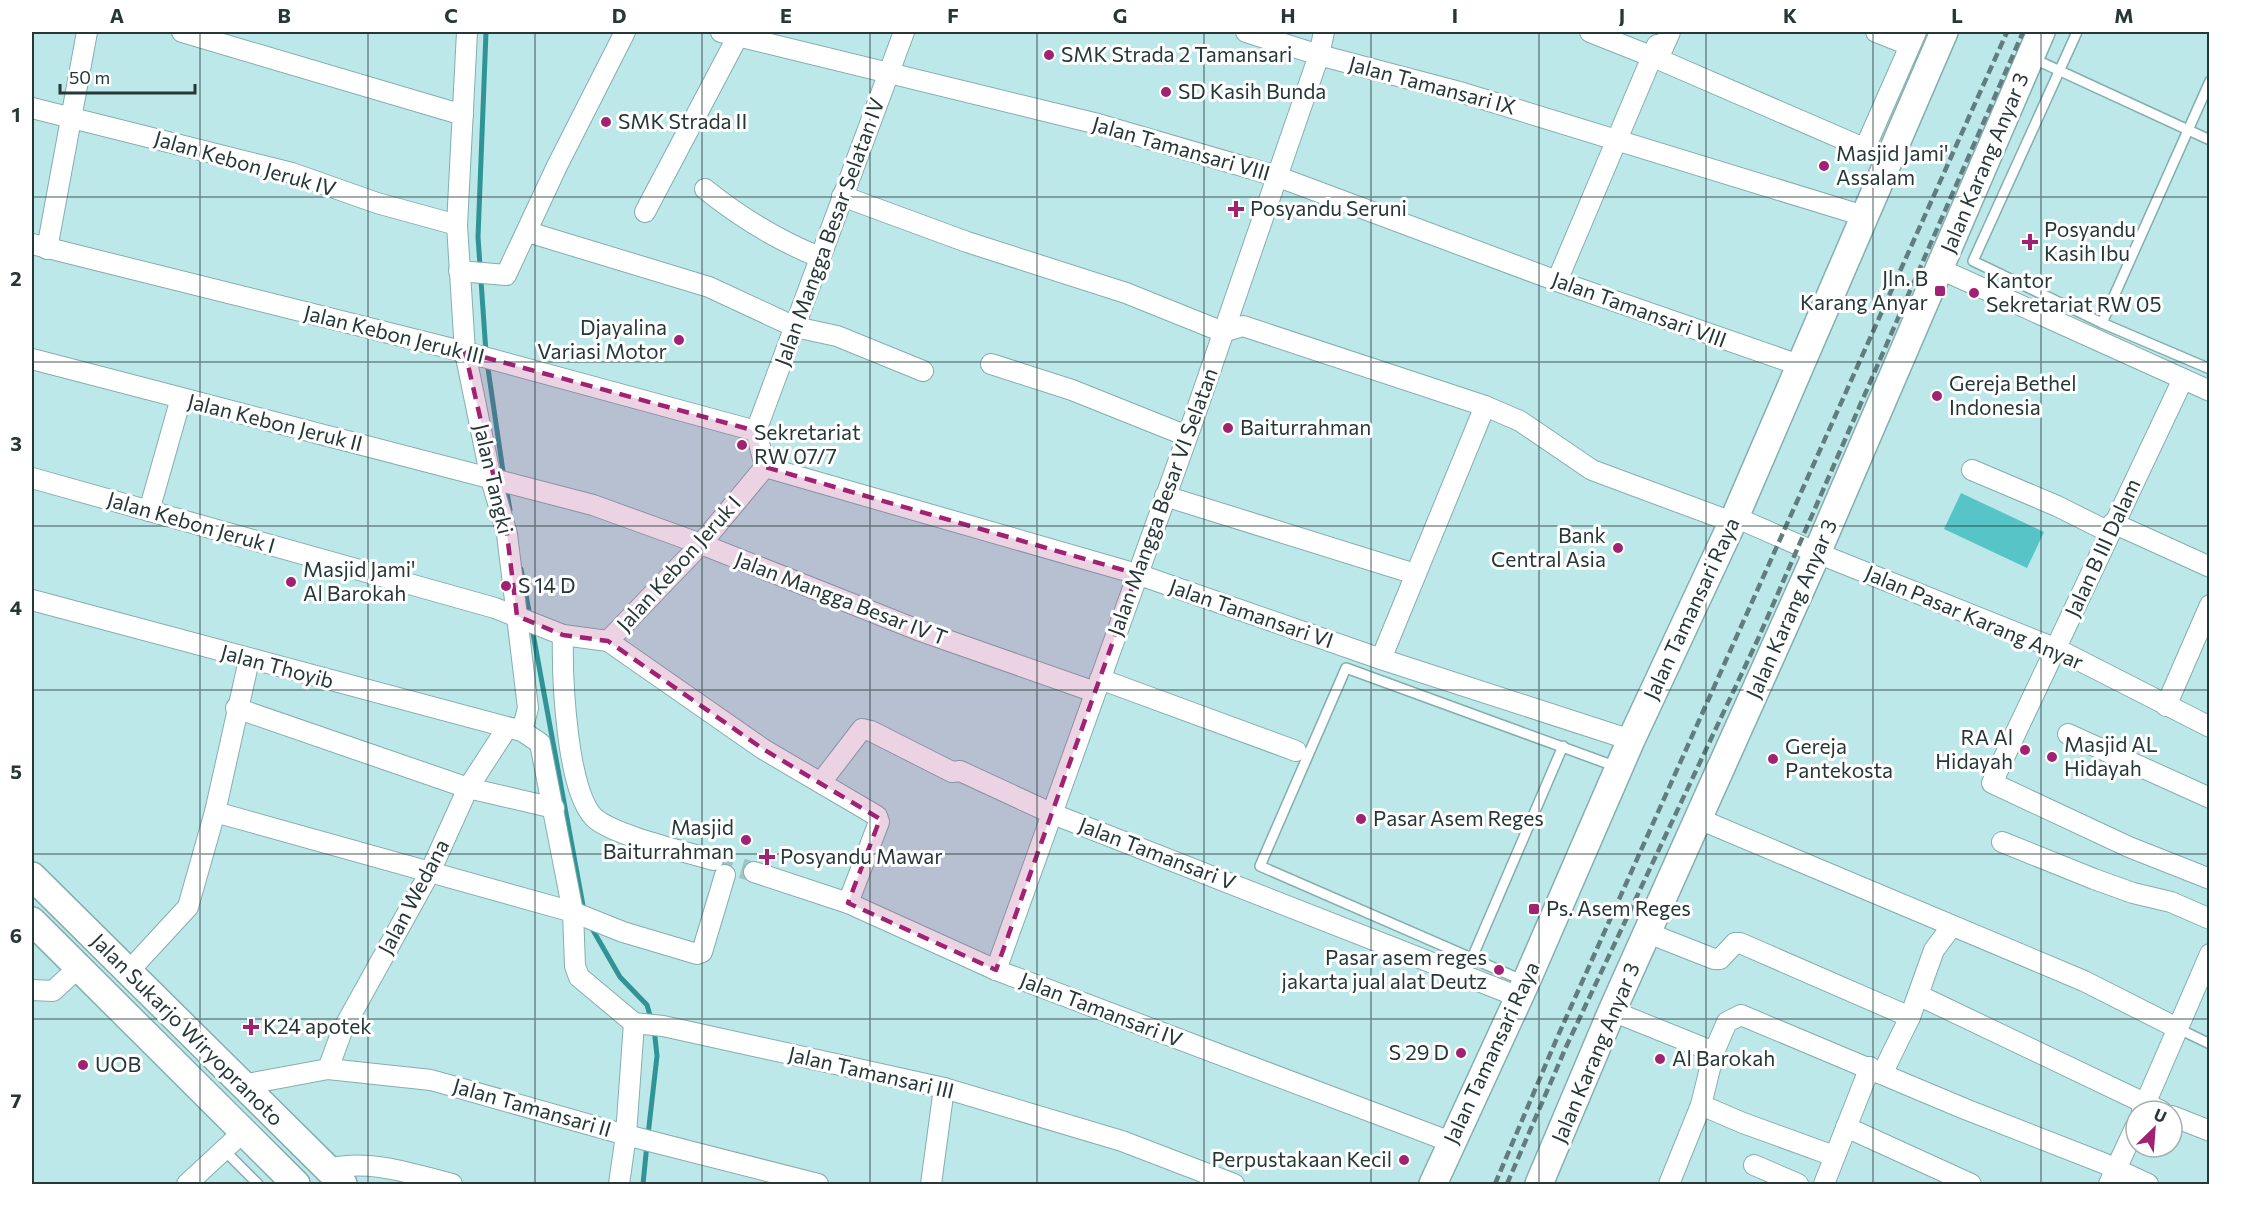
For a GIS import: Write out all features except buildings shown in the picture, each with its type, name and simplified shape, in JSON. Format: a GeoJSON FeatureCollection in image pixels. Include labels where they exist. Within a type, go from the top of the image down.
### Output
{"type":"FeatureCollection","features":[{"type":"Feature","properties":{"kind":"street"},"geometry":{"type":"LineString","coordinates":[[39,246],[72,117],[87,32]]}},
{"type":"Feature","properties":{"kind":"street"},"geometry":{"type":"LineString","coordinates":[[182,32],[463,116]]}},
{"type":"Feature","properties":{"kind":"street","name":"Jalan Tangki"},"geometry":{"type":"LineString","coordinates":[[467,32],[457,225],[469,353],[493,479],[507,534],[520,617],[528,708],[515,730]]}},
{"type":"Feature","properties":{"kind":"street"},"geometry":{"type":"LineString","coordinates":[[462,271],[506,274],[528,232],[557,166],[625,32]]}},
{"type":"Feature","properties":{"kind":"street","name":"Jalan Mangga Besar Selatan IV"},"geometry":{"type":"LineString","coordinates":[[756,431],[904,32]]}},
{"type":"Feature","properties":{"kind":"street","name":"Jalan Tamansari IX"},"geometry":{"type":"LineString","coordinates":[[1246,32],[1319,55],[1463,93],[1618,139],[1864,216]]}},
{"type":"Feature","properties":{"kind":"street","name":"Jalan Mangga Besar VI Selatan"},"geometry":{"type":"LineString","coordinates":[[996,970],[1187,436],[1319,55],[1324,32]]}},
{"type":"Feature","properties":{"kind":"street"},"geometry":{"type":"LineString","coordinates":[[1590,32],[1877,154],[1912,38],[1876,32]]}},
{"type":"Feature","properties":{"kind":"street"},"geometry":{"type":"LineString","coordinates":[[1655,58],[1663,32]]}},
{"type":"Feature","properties":{"kind":"street"},"geometry":{"type":"LineString","coordinates":[[1557,281],[1618,139],[1655,58],[1670,32]]}},
{"type":"Feature","properties":{"kind":"street","name":"Jalan Tamansari Raya"},"geometry":{"type":"LineString","coordinates":[[1433,1185],[1631,740],[1733,519],[1864,216],[1877,154],[1944,32]]}},
{"type":"Feature","properties":{"kind":"street","name":"Jalan Karang Anyar 3"},"geometry":{"type":"LineString","coordinates":[[1539,1185],[1612,1011],[1817,553],[2041,32]]}},
{"type":"Feature","properties":{"kind":"street"},"geometry":{"type":"LineString","coordinates":[[645,212],[730,34]]}},
{"type":"Feature","properties":{"kind":"street","name":"Jalan Tamansari VIII"},"geometry":{"type":"LineString","coordinates":[[730,34],[1098,124],[1276,176],[1557,281],[1799,366]]}},
{"type":"Feature","properties":{"kind":"street","name":"Jalan Kebon Jeruk IV"},"geometry":{"type":"LineString","coordinates":[[32,108],[292,173],[376,204],[457,225]]}},
{"type":"Feature","properties":{"kind":"street"},"geometry":{"type":"LineString","coordinates":[[705,189],[737,215],[786,244],[819,257]]}},
{"type":"Feature","properties":{"kind":"street"},"geometry":{"type":"LineString","coordinates":[[842,196],[967,242],[1126,293],[1223,332]]}},
{"type":"Feature","properties":{"kind":"street"},"geometry":{"type":"LineString","coordinates":[[528,232],[709,287],[795,327],[837,336],[923,370]]}},
{"type":"Feature","properties":{"kind":"street","name":"Jalan Kebon Jeruk III"},"geometry":{"type":"LineString","coordinates":[[39,246],[469,353],[756,431]]}},
{"type":"Feature","properties":{"kind":"street"},"geometry":{"type":"LineString","coordinates":[[1940,269],[2210,391]]}},
{"type":"Feature","properties":{"kind":"street","name":"Jalan Pasar Karang Anyar"},"geometry":{"type":"LineString","coordinates":[[1223,332],[1243,326],[1485,406],[1520,421],[1592,470],[1733,519],[2057,649],[2210,727]]}},
{"type":"Feature","properties":{"kind":"street","name":"Jalan Kebon Jeruk II"},"geometry":{"type":"LineString","coordinates":[[32,359],[518,486]]}},
{"type":"Feature","properties":{"kind":"street"},"geometry":{"type":"LineString","coordinates":[[991,364],[1072,390],[1187,436]]}},
{"type":"Feature","properties":{"kind":"street","name":"Jalan B III Dalam"},"geometry":{"type":"LineString","coordinates":[[2183,379],[1992,783],[2129,847],[2210,879]]}},
{"type":"Feature","properties":{"kind":"street"},"geometry":{"type":"LineString","coordinates":[[148,511],[181,398]]}},
{"type":"Feature","properties":{"kind":"street"},"geometry":{"type":"LineString","coordinates":[[1381,659],[1485,406]]}},
{"type":"Feature","properties":{"kind":"street"},"geometry":{"type":"LineString","coordinates":[[756,431],[765,467]]}},
{"type":"Feature","properties":{"kind":"street","name":"Jalan Kebon Jeruk I"},"geometry":{"type":"LineString","coordinates":[[32,478],[520,617],[558,633],[608,641],[701,544],[765,467]]}},
{"type":"Feature","properties":{"kind":"street","name":"Jalan Tamansari VI"},"geometry":{"type":"LineString","coordinates":[[765,467],[1137,574],[1381,659],[1631,740]]}},
{"type":"Feature","properties":{"kind":"street"},"geometry":{"type":"LineString","coordinates":[[1972,470],[2210,567]]}},
{"type":"Feature","properties":{"kind":"street","name":"Jalan Mangga Besar IV T"},"geometry":{"type":"LineString","coordinates":[[518,486],[593,505],[701,544],[918,630],[1296,751]]}},
{"type":"Feature","properties":{"kind":"street"},"geometry":{"type":"LineString","coordinates":[[1165,496],[1415,574]]}},
{"type":"Feature","properties":{"kind":"street","name":"Jalan Thoyib"},"geometry":{"type":"LineString","coordinates":[[32,600],[515,730]]}},
{"type":"Feature","properties":{"kind":"street"},"geometry":{"type":"LineString","coordinates":[[2166,706],[2210,605]]}},
{"type":"Feature","properties":{"kind":"street"},"geometry":{"type":"LineString","coordinates":[[215,812],[575,913],[662,945],[700,954],[719,868],[598,821],[585,810],[579,793],[567,720],[558,633]]}},
{"type":"Feature","properties":{"kind":"street"},"geometry":{"type":"LineString","coordinates":[[608,641],[763,748],[871,811],[879,822],[848,903]]}},
{"type":"Feature","properties":{"kind":"street"},"geometry":{"type":"LineString","coordinates":[[128,972],[188,907],[215,812],[236,708],[249,660]]}},
{"type":"Feature","properties":{"kind":"street"},"geometry":{"type":"LineString","coordinates":[[236,708],[468,788],[554,808]]}},
{"type":"Feature","properties":{"kind":"street","name":"Jalan Tamansari V"},"geometry":{"type":"LineString","coordinates":[[822,781],[862,729],[871,731],[952,771],[960,771],[1053,814],[1522,989]]}},
{"type":"Feature","properties":{"kind":"street"},"geometry":{"type":"LineString","coordinates":[[515,730],[540,743],[575,913]]}},
{"type":"Feature","properties":{"kind":"street","name":"Jalan Wedana"},"geometry":{"type":"LineString","coordinates":[[328,1069],[342,1031],[430,872],[468,788],[515,730]]}},
{"type":"Feature","properties":{"kind":"street"},"geometry":{"type":"LineString","coordinates":[[2068,734],[2210,798]]}},
{"type":"Feature","properties":{"kind":"street"},"geometry":{"type":"LineString","coordinates":[[1698,819],[2084,981],[2177,1028]]}},
{"type":"Feature","properties":{"kind":"street"},"geometry":{"type":"LineString","coordinates":[[2002,842],[2094,879],[2133,893],[2171,902],[2210,919]]}},
{"type":"Feature","properties":{"kind":"street","name":"Jalan Tamansari IV"},"geometry":{"type":"LineString","coordinates":[[754,872],[848,903],[996,970],[1451,1142]]}},
{"type":"Feature","properties":{"kind":"street","name":"Jalan Sukarjo Wiryopranoto"},"geometry":{"type":"LineString","coordinates":[[32,876],[335,1177]]}},
{"type":"Feature","properties":{"kind":"street","name":"Jalan Tamansari III"},"geometry":{"type":"LineString","coordinates":[[575,913],[575,966],[579,977],[648,1024],[944,1088],[1122,1141],[1234,1185]]}},
{"type":"Feature","properties":{"kind":"street","name":"Jalan Sukarjo Wiryopranoto"},"geometry":{"type":"LineString","coordinates":[[32,921],[78,968],[233,1141],[296,1185]]}},
{"type":"Feature","properties":{"kind":"street"},"geometry":{"type":"LineString","coordinates":[[1824,1185],[1846,1127],[1876,1070],[1910,1017],[1934,950],[1952,926]]}},
{"type":"Feature","properties":{"kind":"street"},"geometry":{"type":"LineString","coordinates":[[1648,933],[1714,959],[1720,959],[1735,943],[1740,943],[1910,1017]]}},
{"type":"Feature","properties":{"kind":"street"},"geometry":{"type":"LineString","coordinates":[[2152,1099],[2177,1028],[2209,958]]}},
{"type":"Feature","properties":{"kind":"street"},"geometry":{"type":"LineString","coordinates":[[32,990],[53,991],[78,968]]}},
{"type":"Feature","properties":{"kind":"street"},"geometry":{"type":"LineString","coordinates":[[1918,995],[2129,1099]]}},
{"type":"Feature","properties":{"kind":"street"},"geometry":{"type":"LineString","coordinates":[[1612,1011],[1714,1052]]}},
{"type":"Feature","properties":{"kind":"street"},"geometry":{"type":"LineString","coordinates":[[1669,1185],[1701,1105],[1714,1052],[1727,1023],[1741,1015],[1876,1070],[2113,1177],[2148,1185]]}},
{"type":"Feature","properties":{"kind":"street"},"geometry":{"type":"LineString","coordinates":[[619,1185],[639,1139],[648,1024]]}},
{"type":"Feature","properties":{"kind":"street","name":"Jalan Tamansari II"},"geometry":{"type":"LineString","coordinates":[[242,1085],[328,1069],[431,1080],[639,1139],[818,1185]]}},
{"type":"Feature","properties":{"kind":"street"},"geometry":{"type":"LineString","coordinates":[[931,1185],[944,1088]]}},
{"type":"Feature","properties":{"kind":"street"},"geometry":{"type":"LineString","coordinates":[[1701,1105],[1743,1124],[1834,1156]]}},
{"type":"Feature","properties":{"kind":"street"},"geometry":{"type":"LineString","coordinates":[[2184,1121],[2210,1131]]}},
{"type":"Feature","properties":{"kind":"street"},"geometry":{"type":"LineString","coordinates":[[1846,1127],[1971,1185]]}},
{"type":"Feature","properties":{"kind":"street"},"geometry":{"type":"LineString","coordinates":[[187,1185],[233,1141]]}},
{"type":"Feature","properties":{"kind":"street"},"geometry":{"type":"LineString","coordinates":[[2113,1177],[2124,1152]]}},
{"type":"Feature","properties":{"kind":"street"},"geometry":{"type":"LineString","coordinates":[[335,1177],[352,1164],[377,1165],[452,1185]]}},
{"type":"Feature","properties":{"kind":"street"},"geometry":{"type":"LineString","coordinates":[[1754,1165],[1798,1185]]}},
{"type":"Feature","properties":{"kind":"lane"},"geometry":{"type":"LineString","coordinates":[[2077,32],[1973,261],[2102,323],[2210,369]]}},
{"type":"Feature","properties":{"kind":"lane"},"geometry":{"type":"LineString","coordinates":[[2030,57],[2210,140]]}},
{"type":"Feature","properties":{"kind":"lane"},"geometry":{"type":"LineString","coordinates":[[2102,323],[2210,81]]}},
{"type":"Feature","properties":{"kind":"lane"},"geometry":{"type":"LineString","coordinates":[[1522,989],[1472,958],[1260,866],[1306,754],[1346,668],[1619,768]]}},
{"type":"Feature","properties":{"kind":"lane"},"geometry":{"type":"LineString","coordinates":[[1472,958],[1563,746]]}},
{"type":"Feature","properties":{"kind":"lane"},"geometry":{"type":"LineString","coordinates":[[2177,1028],[2210,1044]]}},
{"type":"Feature","properties":{"kind":"lane"},"geometry":{"type":"LineString","coordinates":[[233,1141],[258,1185]]}},
{"type":"Feature","properties":{"kind":"highlighted area"},"geometry":{"type":"Polygon","coordinates":[[[465,352],[756,431],[765,467],[1137,574],[996,970],[848,903],[880,819],[763,749],[608,641],[563,635],[517,616],[507,534],[465,352]]]}},
{"type":"Feature","properties":{"kind":"shaded area"},"geometry":{"type":"Polygon","coordinates":[[[1961,493],[2044,532],[2027,568],[1944,529],[1961,493]]]}},
{"type":"Feature","properties":{"kind":"waterway"},"geometry":{"type":"LineString","coordinates":[[486,32],[478,237],[486,353]]}},
{"type":"Feature","properties":{"kind":"waterway"},"geometry":{"type":"LineString","coordinates":[[487,362],[504,478]]}},
{"type":"Feature","properties":{"kind":"waterway"},"geometry":{"type":"LineString","coordinates":[[506,487],[510,510]]}},
{"type":"Feature","properties":{"kind":"waterway"},"geometry":{"type":"LineString","coordinates":[[521,569],[530,616]]}},
{"type":"Feature","properties":{"kind":"waterway"},"geometry":{"type":"LineString","coordinates":[[532,628],[584,911]]}},
{"type":"Feature","properties":{"kind":"waterway"},"geometry":{"type":"LineString","coordinates":[[590,925],[620,977],[647,1005],[651,1019]]}},
{"type":"Feature","properties":{"kind":"waterway"},"geometry":{"type":"LineString","coordinates":[[648,1135],[657,1056],[654,1028]]}},
{"type":"Feature","properties":{"kind":"waterway"},"geometry":{"type":"LineString","coordinates":[[643,1184],[647,1144]]}},
{"type":"Feature","properties":{"kind":"tunnel"},"geometry":{"type":"LineString","coordinates":[[713,860],[754,872]]}},
{"type":"Feature","properties":{"kind":"railway"},"geometry":{"type":"LineString","coordinates":[[1495,1184],[1557,1038],[2007,32]]}},
{"type":"Feature","properties":{"kind":"railway"},"geometry":{"type":"LineString","coordinates":[[1507,1184],[1566,1047],[1758,639],[2023,32]]}},
{"type":"Feature","properties":{"kind":"place","name":"SMK Strada 2 Tamansari"},"geometry":{"type":"Point","coordinates":[1049,55]}},
{"type":"Feature","properties":{"kind":"place","name":"SD Kasih Bunda"},"geometry":{"type":"Point","coordinates":[1166,92]}},
{"type":"Feature","properties":{"kind":"place","name":"SMK Strada II"},"geometry":{"type":"Point","coordinates":[606,122]}},
{"type":"Feature","properties":{"kind":"place","name":"Masjid Jami' Assalam"},"geometry":{"type":"Point","coordinates":[1824,166]}},
{"type":"Feature","properties":{"kind":"place","name":"Posyandu Seruni"},"geometry":{"type":"Point","coordinates":[1236,209]}},
{"type":"Feature","properties":{"kind":"place","name":"Posyandu Kasih Ibu"},"geometry":{"type":"Point","coordinates":[2030,242]}},
{"type":"Feature","properties":{"kind":"place","name":"Jln. B Karang Anyar"},"geometry":{"type":"Point","coordinates":[1940,291]}},
{"type":"Feature","properties":{"kind":"place","name":"Kantor Sekretariat RW 05"},"geometry":{"type":"Point","coordinates":[1974,293]}},
{"type":"Feature","properties":{"kind":"place","name":"Djayalina Variasi Motor"},"geometry":{"type":"Point","coordinates":[679,340]}},
{"type":"Feature","properties":{"kind":"place","name":"Gereja Bethel Indonesia"},"geometry":{"type":"Point","coordinates":[1937,396]}},
{"type":"Feature","properties":{"kind":"place","name":"Baiturrahman"},"geometry":{"type":"Point","coordinates":[1228,428]}},
{"type":"Feature","properties":{"kind":"place","name":"Sekretariat RW 07/7"},"geometry":{"type":"Point","coordinates":[742,445]}},
{"type":"Feature","properties":{"kind":"place","name":"Bank Central Asia"},"geometry":{"type":"Point","coordinates":[1618,548]}},
{"type":"Feature","properties":{"kind":"place","name":"Masjid Jami' Al Barokah"},"geometry":{"type":"Point","coordinates":[291,582]}},
{"type":"Feature","properties":{"kind":"place","name":"S 14 D"},"geometry":{"type":"Point","coordinates":[506,586]}},
{"type":"Feature","properties":{"kind":"place","name":"RA Al Hidayah"},"geometry":{"type":"Point","coordinates":[2025,750]}},
{"type":"Feature","properties":{"kind":"place","name":"Masjid AL Hidayah"},"geometry":{"type":"Point","coordinates":[2052,757]}},
{"type":"Feature","properties":{"kind":"place","name":"Gereja Pantekosta"},"geometry":{"type":"Point","coordinates":[1773,759]}},
{"type":"Feature","properties":{"kind":"place","name":"Pasar Asem Reges"},"geometry":{"type":"Point","coordinates":[1361,819]}},
{"type":"Feature","properties":{"kind":"place","name":"Masjid Baiturrahman"},"geometry":{"type":"Point","coordinates":[746,840]}},
{"type":"Feature","properties":{"kind":"place","name":"Posyandu Mawar"},"geometry":{"type":"Point","coordinates":[767,857]}},
{"type":"Feature","properties":{"kind":"place","name":"Ps. Asem Reges"},"geometry":{"type":"Point","coordinates":[1534,909]}},
{"type":"Feature","properties":{"kind":"place","name":"Pasar asem reges jakarta jual alat Deutz"},"geometry":{"type":"Point","coordinates":[1499,970]}},
{"type":"Feature","properties":{"kind":"place","name":"K24 apotek"},"geometry":{"type":"Point","coordinates":[251,1027]}},
{"type":"Feature","properties":{"kind":"place","name":"S 29 D"},"geometry":{"type":"Point","coordinates":[1461,1053]}},
{"type":"Feature","properties":{"kind":"place","name":"Al Barokah"},"geometry":{"type":"Point","coordinates":[1660,1059]}},
{"type":"Feature","properties":{"kind":"place","name":"UOB"},"geometry":{"type":"Point","coordinates":[83,1065]}},
{"type":"Feature","properties":{"kind":"place","name":"Perpustakaan Kecil"},"geometry":{"type":"Point","coordinates":[1404,1160]}}]}
